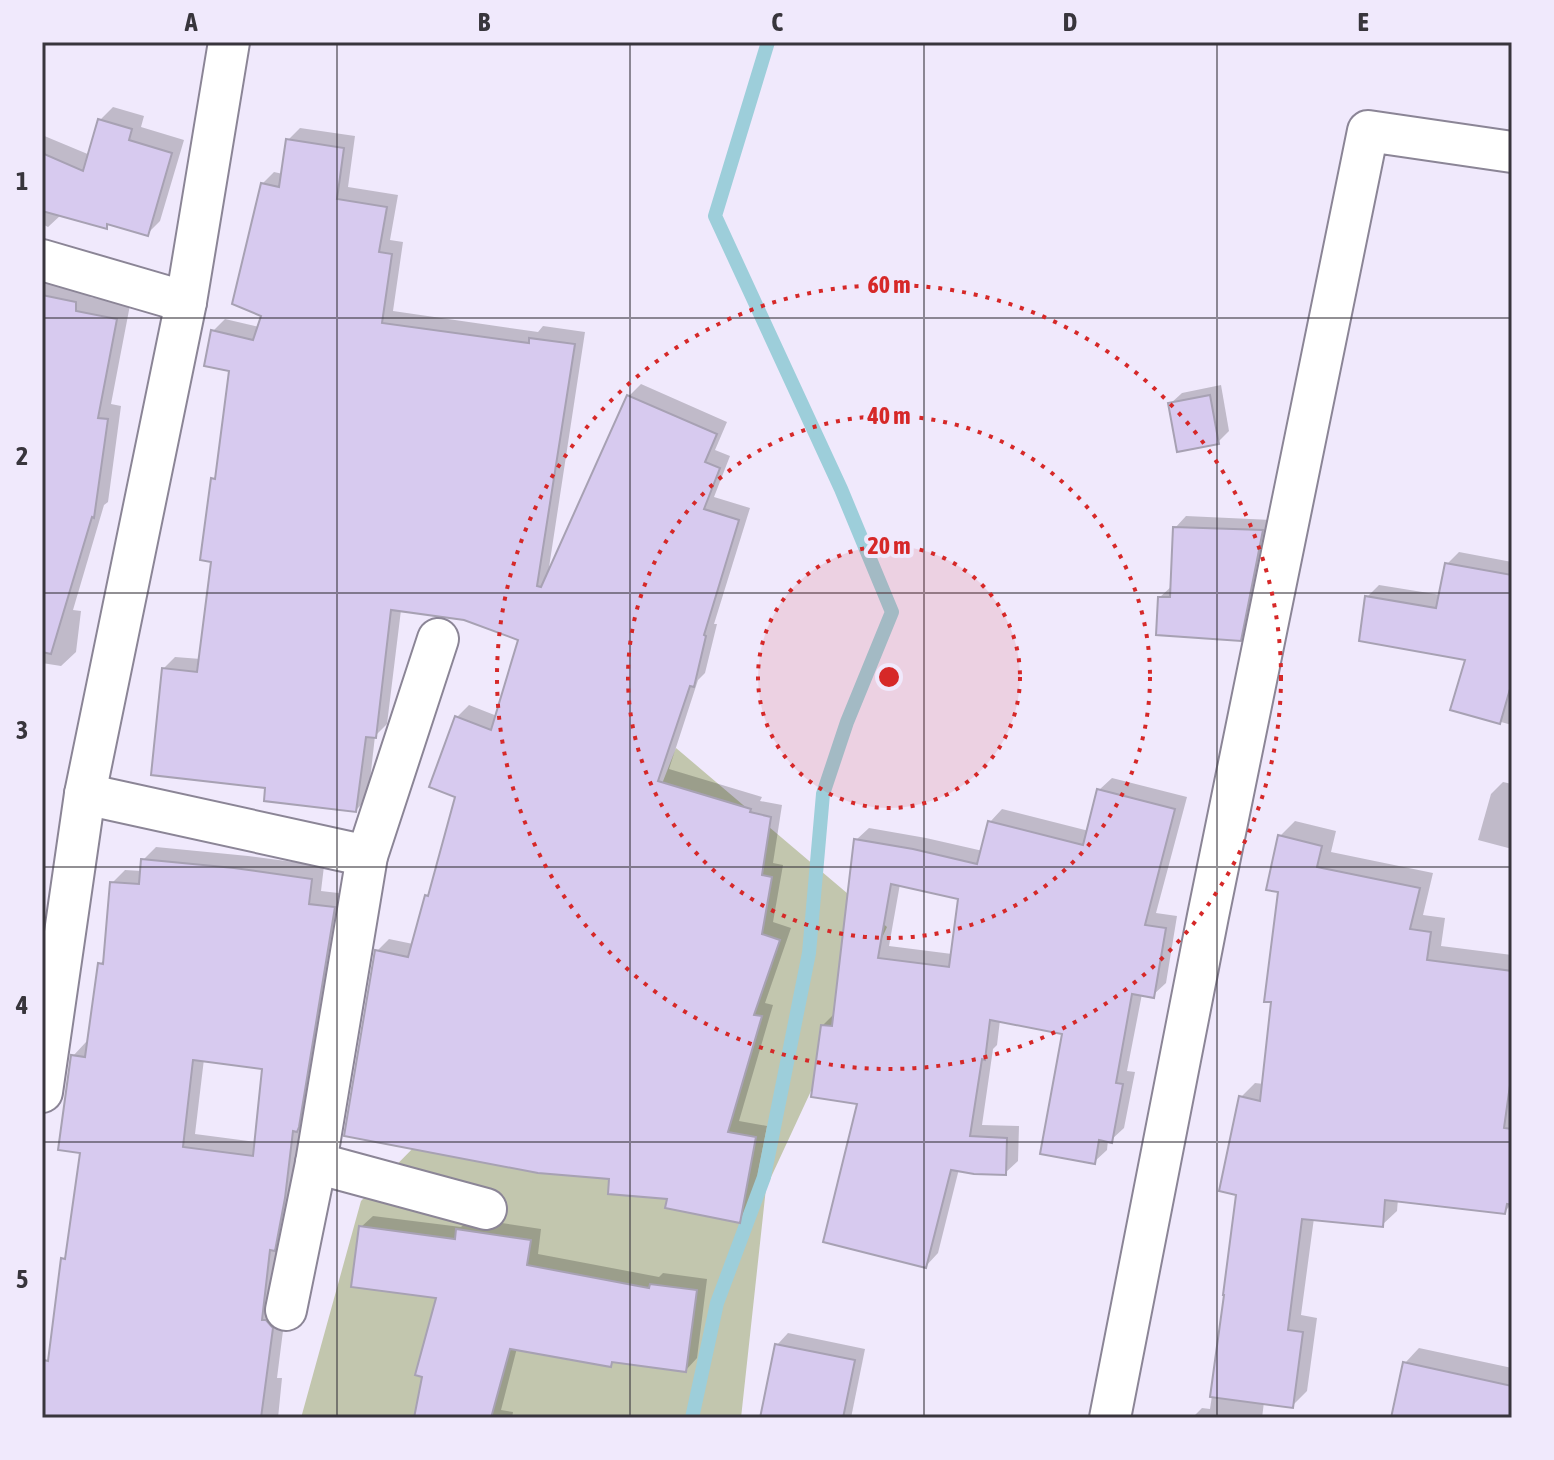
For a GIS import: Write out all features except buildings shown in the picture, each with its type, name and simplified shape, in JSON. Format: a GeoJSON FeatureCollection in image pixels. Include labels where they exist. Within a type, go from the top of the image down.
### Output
{"type":"FeatureCollection","features":[{"type":"Feature","properties":{"kind":"street"},"geometry":{"type":"LineString","coordinates":[[42,1092],[85,794],[186,302],[229,42]]}},
{"type":"Feature","properties":{"kind":"street"},"geometry":{"type":"LineString","coordinates":[[1110,1418],[1368,131],[1512,152]]}},
{"type":"Feature","properties":{"kind":"street"},"geometry":{"type":"LineString","coordinates":[[42,260],[186,302]]}},
{"type":"Feature","properties":{"kind":"street"},"geometry":{"type":"LineString","coordinates":[[286,1310],[316,1163],[367,856],[438,639]]}},
{"type":"Feature","properties":{"kind":"street"},"geometry":{"type":"LineString","coordinates":[[85,794],[367,856]]}},
{"type":"Feature","properties":{"kind":"street"},"geometry":{"type":"LineString","coordinates":[[316,1163],[486,1209]]}},
{"type":"Feature","properties":{"kind":"green space"},"geometry":{"type":"Polygon","coordinates":[[[676,748],[887,927],[766,1188],[741,1418],[301,1418],[361,1201],[590,968],[676,748]]]}},
{"type":"Feature","properties":{"kind":"waterway"},"geometry":{"type":"LineString","coordinates":[[692,1418],[717,1303],[764,1177],[809,953],[823,794],[847,722],[892,612],[841,489],[715,216],[768,42]]}}]}
